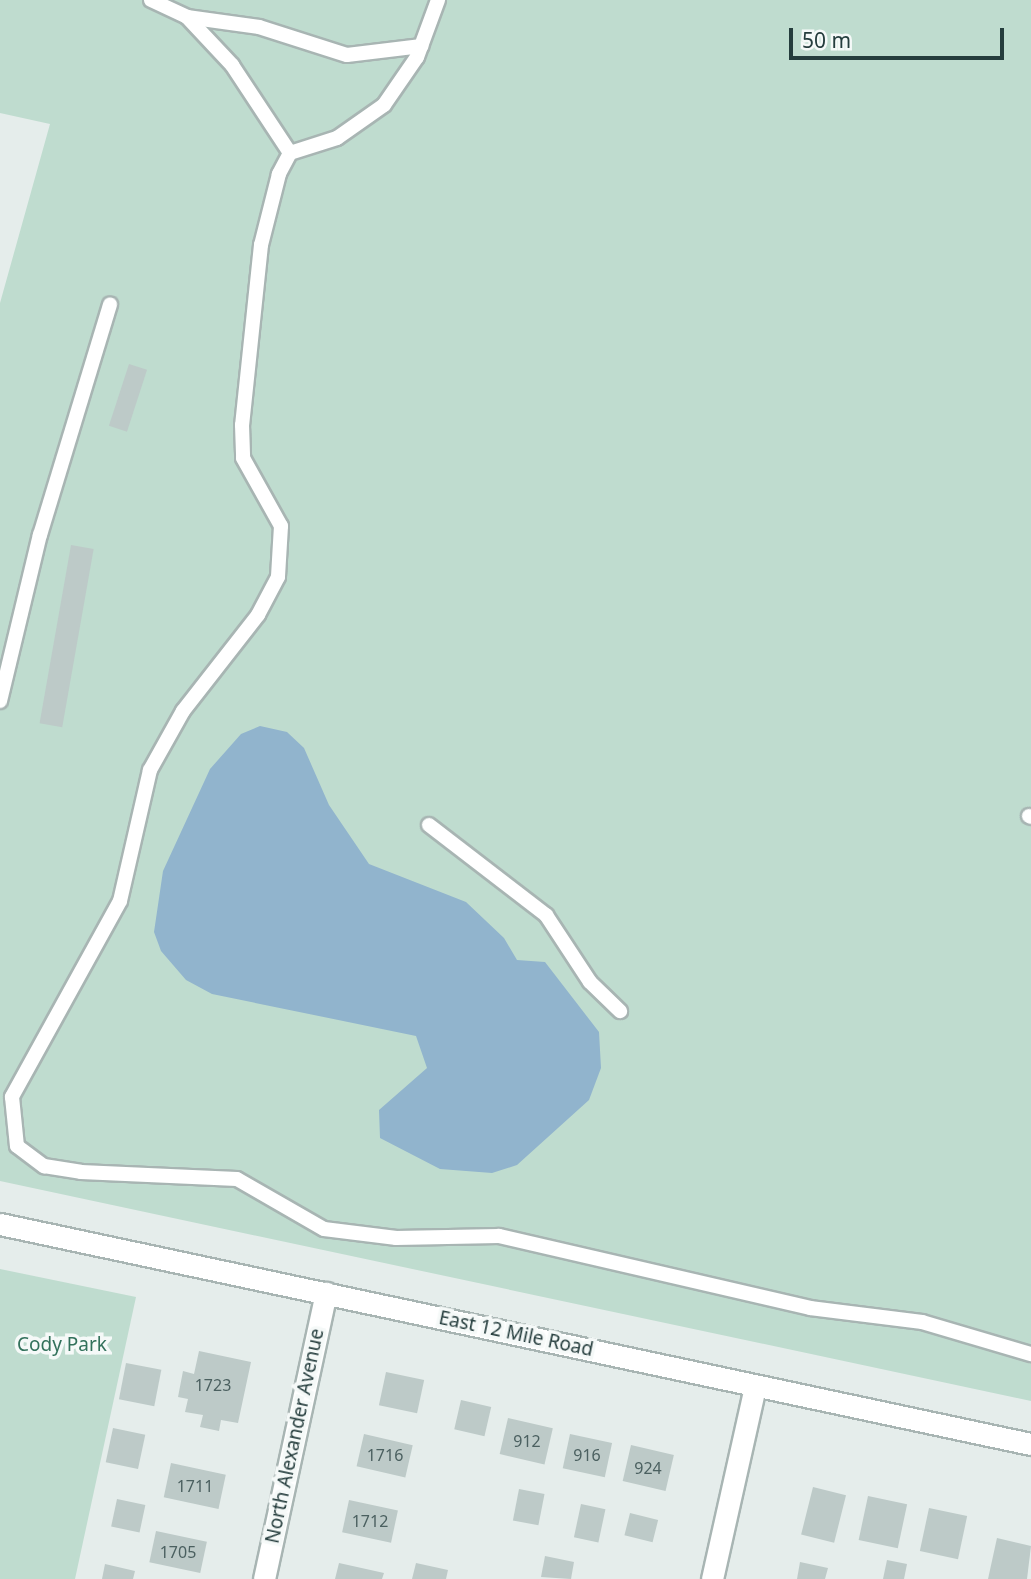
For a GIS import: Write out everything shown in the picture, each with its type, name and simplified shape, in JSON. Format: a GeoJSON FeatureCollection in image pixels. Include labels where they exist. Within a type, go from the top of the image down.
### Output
{"type":"FeatureCollection","features":[{"type":"Feature","properties":{"kind":"main road","name":"East 12 Mile Road"},"geometry":{"type":"LineString","coordinates":[[0,1224],[1031,1444]]}},
{"type":"Feature","properties":{"kind":"main road","name":"North Alexander Avenue"},"geometry":{"type":"LineString","coordinates":[[264,1579],[326,1293]]}},
{"type":"Feature","properties":{"kind":"main road"},"geometry":{"type":"LineString","coordinates":[[712,1579],[755,1386]]}},
{"type":"Feature","properties":{"kind":"lane"},"geometry":{"type":"LineString","coordinates":[[151,0],[187,17],[259,27],[347,55],[421,46]]}},
{"type":"Feature","properties":{"kind":"lane"},"geometry":{"type":"LineString","coordinates":[[290,153],[337,138],[384,105],[421,46],[438,0]]}},
{"type":"Feature","properties":{"kind":"lane"},"geometry":{"type":"LineString","coordinates":[[187,17],[232,65],[290,153]]}},
{"type":"Feature","properties":{"kind":"lane"},"geometry":{"type":"LineString","coordinates":[[290,153],[261,244],[242,425],[243,458],[281,526],[278,577],[258,615],[183,711],[150,770],[120,901],[12,1097],[17,1146],[44,1166],[81,1172],[237,1179],[324,1230],[396,1238],[499,1236],[810,1308],[922,1322],[1031,1354]]}},
{"type":"Feature","properties":{"kind":"lane"},"geometry":{"type":"LineString","coordinates":[[0,701],[40,535],[110,304]]}},
{"type":"Feature","properties":{"kind":"lane"},"geometry":{"type":"LineString","coordinates":[[429,825],[546,915],[590,982],[620,1012]]}},
{"type":"Feature","properties":{"kind":"green space"},"geometry":{"type":"Polygon","coordinates":[[[0,0],[1031,0],[1031,1401],[0,1181],[0,303],[50,124],[0,113],[0,0]]]}},
{"type":"Feature","properties":{"kind":"green space","name":"Cody Park"},"geometry":{"type":"Polygon","coordinates":[[[0,1269],[136,1297],[75,1579],[0,1579],[0,1269]]]}},
{"type":"Feature","properties":{"kind":"water"},"geometry":{"type":"Polygon","coordinates":[[[260,726],[287,732],[304,748],[329,805],[369,864],[466,902],[504,938],[517,960],[545,962],[599,1032],[601,1068],[589,1100],[517,1165],[492,1173],[440,1169],[380,1138],[379,1110],[427,1068],[416,1036],[212,994],[186,980],[161,951],[154,932],[163,871],[210,769],[241,734],[260,726]]]}},
{"type":"Feature","properties":{"kind":"building"},"geometry":{"type":"Polygon","coordinates":[[[129,364],[147,370],[127,432],[109,426],[129,364]]]}},
{"type":"Feature","properties":{"kind":"building"},"geometry":{"type":"Polygon","coordinates":[[[71,545],[94,549],[62,727],[40,723],[71,545]]]}},
{"type":"Feature","properties":{"kind":"building"},"geometry":{"type":"Polygon","coordinates":[[[199,1351],[251,1362],[238,1423],[221,1420],[219,1431],[200,1427],[203,1415],[185,1412],[188,1399],[178,1397],[183,1371],[194,1374],[199,1351]]]}},
{"type":"Feature","properties":{"kind":"building"},"geometry":{"type":"Polygon","coordinates":[[[126,1363],[161,1370],[154,1406],[119,1399],[126,1363]]]}},
{"type":"Feature","properties":{"kind":"building"},"geometry":{"type":"Polygon","coordinates":[[[386,1372],[424,1380],[417,1413],[379,1405],[386,1372]]]}},
{"type":"Feature","properties":{"kind":"building"},"geometry":{"type":"Polygon","coordinates":[[[461,1400],[491,1407],[484,1436],[454,1429],[461,1400]]]}},
{"type":"Feature","properties":{"kind":"building"},"geometry":{"type":"Polygon","coordinates":[[[508,1418],[553,1428],[544,1464],[500,1454],[508,1418]]]}},
{"type":"Feature","properties":{"kind":"building"},"geometry":{"type":"Polygon","coordinates":[[[113,1428],[145,1435],[138,1469],[106,1462],[113,1428]]]}},
{"type":"Feature","properties":{"kind":"building"},"geometry":{"type":"Polygon","coordinates":[[[364,1434],[413,1445],[405,1477],[357,1466],[364,1434]]]}},
{"type":"Feature","properties":{"kind":"building"},"geometry":{"type":"Polygon","coordinates":[[[570,1434],[612,1443],[605,1477],[563,1468],[570,1434]]]}},
{"type":"Feature","properties":{"kind":"building"},"geometry":{"type":"Polygon","coordinates":[[[631,1445],[674,1455],[666,1491],[623,1481],[631,1445]]]}},
{"type":"Feature","properties":{"kind":"building"},"geometry":{"type":"Polygon","coordinates":[[[171,1463],[226,1475],[218,1509],[164,1497],[171,1463]]]}},
{"type":"Feature","properties":{"kind":"building"},"geometry":{"type":"Polygon","coordinates":[[[813,1487],[846,1495],[834,1543],[801,1535],[813,1487]]]}},
{"type":"Feature","properties":{"kind":"building"},"geometry":{"type":"Polygon","coordinates":[[[519,1489],[545,1494],[538,1525],[513,1520],[519,1489]]]}},
{"type":"Feature","properties":{"kind":"building"},"geometry":{"type":"Polygon","coordinates":[[[868,1496],[907,1504],[898,1548],[859,1540],[868,1496]]]}},
{"type":"Feature","properties":{"kind":"building"},"geometry":{"type":"Polygon","coordinates":[[[117,1499],[145,1505],[140,1532],[111,1526],[117,1499]]]}},
{"type":"Feature","properties":{"kind":"building"},"geometry":{"type":"Polygon","coordinates":[[[349,1500],[398,1510],[391,1543],[342,1532],[349,1500]]]}},
{"type":"Feature","properties":{"kind":"building"},"geometry":{"type":"Polygon","coordinates":[[[581,1504],[605,1509],[598,1542],[574,1537],[581,1504]]]}},
{"type":"Feature","properties":{"kind":"building"},"geometry":{"type":"Polygon","coordinates":[[[929,1508],[967,1516],[958,1559],[920,1551],[929,1508]]]}},
{"type":"Feature","properties":{"kind":"building"},"geometry":{"type":"Polygon","coordinates":[[[630,1513],[658,1520],[653,1542],[624,1535],[630,1513]]]}},
{"type":"Feature","properties":{"kind":"building"},"geometry":{"type":"Polygon","coordinates":[[[156,1531],[207,1542],[200,1573],[149,1562],[156,1531]]]}},
{"type":"Feature","properties":{"kind":"building"},"geometry":{"type":"Polygon","coordinates":[[[997,1538],[1031,1546],[1027,1579],[988,1579],[997,1538]]]}},
{"type":"Feature","properties":{"kind":"building"},"geometry":{"type":"Polygon","coordinates":[[[545,1556],[574,1562],[571,1579],[541,1577],[545,1556]]]}},
{"type":"Feature","properties":{"kind":"building"},"geometry":{"type":"Polygon","coordinates":[[[887,1560],[907,1564],[904,1579],[883,1579],[887,1560]]]}},
{"type":"Feature","properties":{"kind":"building"},"geometry":{"type":"Polygon","coordinates":[[[800,1562],[828,1568],[825,1579],[797,1579],[800,1562]]]}},
{"type":"Feature","properties":{"kind":"building"},"geometry":{"type":"Polygon","coordinates":[[[339,1563],[384,1573],[382,1579],[335,1579],[339,1563]]]}},
{"type":"Feature","properties":{"kind":"building"},"geometry":{"type":"Polygon","coordinates":[[[416,1563],[448,1570],[446,1579],[412,1579],[416,1563]]]}},
{"type":"Feature","properties":{"kind":"building"},"geometry":{"type":"Polygon","coordinates":[[[105,1564],[135,1571],[133,1579],[102,1579],[105,1564]]]}}]}
